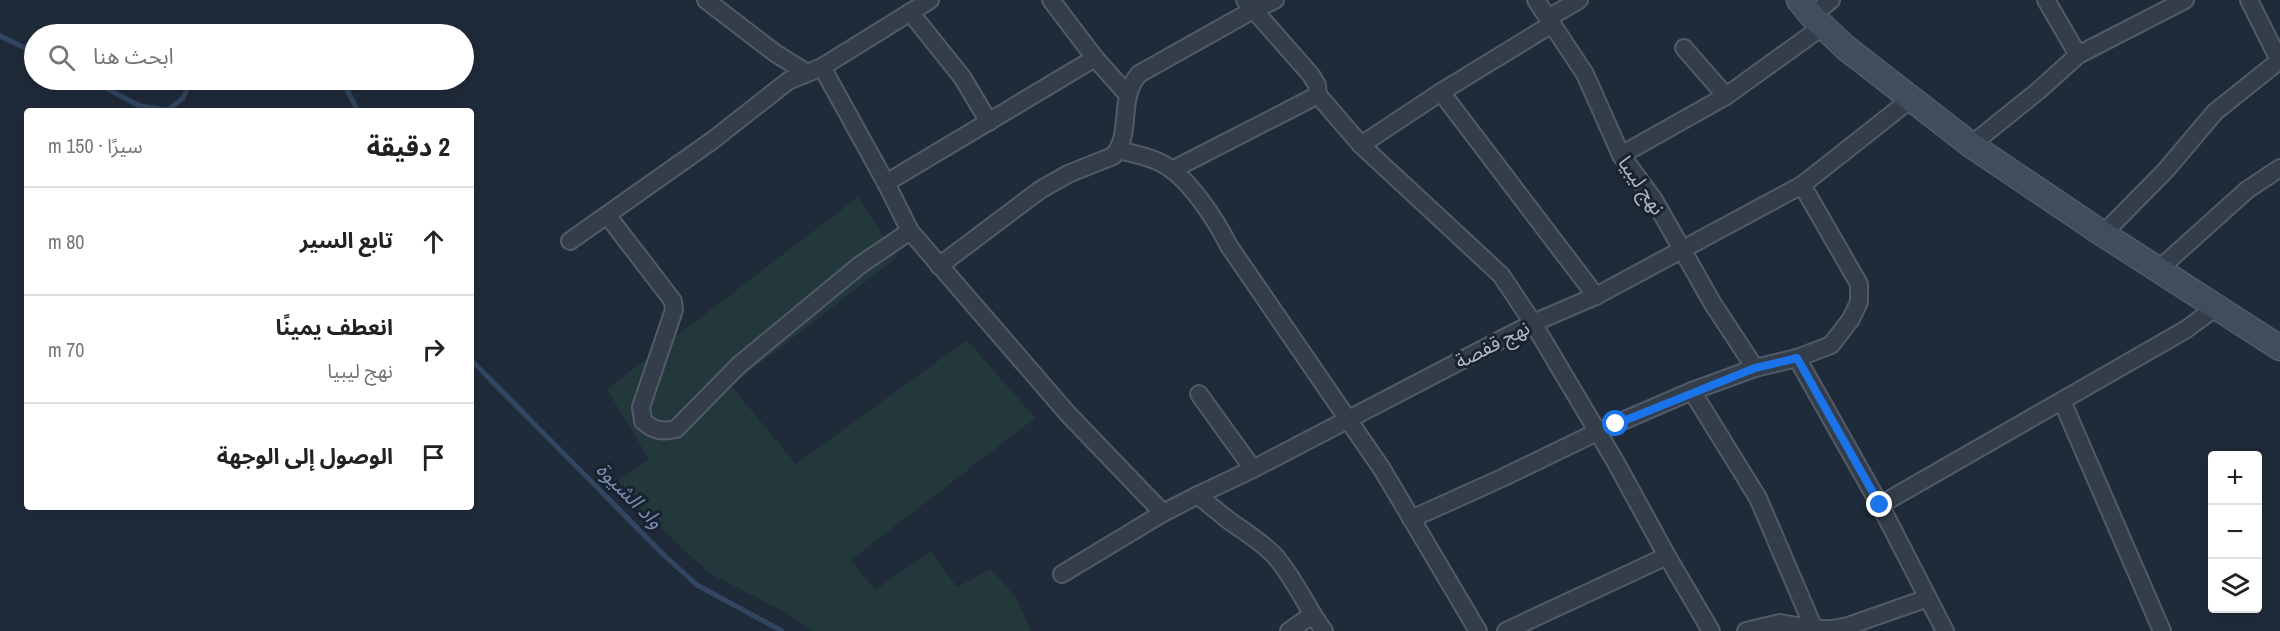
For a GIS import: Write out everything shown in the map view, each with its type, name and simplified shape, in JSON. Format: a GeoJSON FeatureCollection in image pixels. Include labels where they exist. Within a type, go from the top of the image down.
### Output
{"type":"FeatureCollection","features":[{"type":"Feature","properties":{"kind":"main road"},"geometry":{"type":"LineString","coordinates":[[1811,14],[1911,99],[1971,145],[2103,234],[2280,348]]}},
{"type":"Feature","properties":{"kind":"street"},"geometry":{"type":"LineString","coordinates":[[706,0],[775,53],[815,70],[886,183],[910,231],[1068,414],[1163,513]]}},
{"type":"Feature","properties":{"kind":"street"},"geometry":{"type":"LineString","coordinates":[[570,241],[713,140],[788,81],[815,70],[930,0]]}},
{"type":"Feature","properties":{"kind":"street"},"geometry":{"type":"LineString","coordinates":[[1051,0],[1095,58],[1127,94]]}},
{"type":"Feature","properties":{"kind":"street"},"geometry":{"type":"LineString","coordinates":[[939,266],[1040,190],[1068,174],[1113,156],[1122,140],[1127,94],[1139,74],[1249,5],[1275,0]]}},
{"type":"Feature","properties":{"kind":"street","name":"نهج ليبيا"},"geometry":{"type":"LineString","coordinates":[[1536,0],[1585,74],[1621,155],[1654,200],[1684,249],[1713,304],[1755,368]]}},
{"type":"Feature","properties":{"kind":"street"},"geometry":{"type":"LineString","coordinates":[[1361,145],[1579,0]]}},
{"type":"Feature","properties":{"kind":"street"},"geometry":{"type":"LineString","coordinates":[[1621,155],[1726,96],[1811,14],[1831,0]]}},
{"type":"Feature","properties":{"kind":"street"},"geometry":{"type":"LineString","coordinates":[[2046,0],[2078,55]]}},
{"type":"Feature","properties":{"kind":"street"},"geometry":{"type":"LineString","coordinates":[[1971,145],[2038,91],[2078,55],[2185,0]]}},
{"type":"Feature","properties":{"kind":"street"},"geometry":{"type":"LineString","coordinates":[[2103,234],[2166,170],[2215,112],[2280,60],[2249,0]]}},
{"type":"Feature","properties":{"kind":"street"},"geometry":{"type":"LineString","coordinates":[[1249,5],[1311,75],[1317,86],[1318,95],[1361,145],[1496,270],[1533,323],[1616,461],[1667,556],[1711,631]]}},
{"type":"Feature","properties":{"kind":"street"},"geometry":{"type":"LineString","coordinates":[[910,12],[962,77],[989,122]]}},
{"type":"Feature","properties":{"kind":"street"},"geometry":{"type":"LineString","coordinates":[[1684,48],[1726,96]]}},
{"type":"Feature","properties":{"kind":"street"},"geometry":{"type":"LineString","coordinates":[[886,183],[1095,58]]}},
{"type":"Feature","properties":{"kind":"street"},"geometry":{"type":"LineString","coordinates":[[1441,92],[1596,296]]}},
{"type":"Feature","properties":{"kind":"street"},"geometry":{"type":"LineString","coordinates":[[1172,170],[1318,95]]}},
{"type":"Feature","properties":{"kind":"street","name":"نهج قفصة"},"geometry":{"type":"LineString","coordinates":[[1062,574],[1163,513],[1253,469],[1533,323],[1596,296],[1802,185],[1911,99]]}},
{"type":"Feature","properties":{"kind":"street"},"geometry":{"type":"LineString","coordinates":[[1118,150],[1151,158],[1172,170],[1218,222],[1229,246],[1382,469],[1478,631]]}},
{"type":"Feature","properties":{"kind":"street"},"geometry":{"type":"LineString","coordinates":[[2158,270],[2247,190],[2280,168]]}},
{"type":"Feature","properties":{"kind":"street"},"geometry":{"type":"LineString","coordinates":[[1411,519],[1597,432],[1692,391],[1755,368],[1797,358],[1831,345],[1851,319],[1859,302],[1859,284],[1802,185]]}},
{"type":"Feature","properties":{"kind":"street"},"geometry":{"type":"LineString","coordinates":[[607,215],[673,301],[674,310],[641,407],[643,421],[657,430],[666,431],[676,429],[739,365],[860,265],[910,231]]}},
{"type":"Feature","properties":{"kind":"street"},"geometry":{"type":"LineString","coordinates":[[1880,505],[2185,330],[2218,306]]}},
{"type":"Feature","properties":{"kind":"street"},"geometry":{"type":"LineString","coordinates":[[1797,358],[1880,505],[1945,631]]}},
{"type":"Feature","properties":{"kind":"street"},"geometry":{"type":"LineString","coordinates":[[1692,391],[1758,498],[1815,630]]}},
{"type":"Feature","properties":{"kind":"street"},"geometry":{"type":"LineString","coordinates":[[1199,394],[1253,469]]}},
{"type":"Feature","properties":{"kind":"street"},"geometry":{"type":"LineString","coordinates":[[2062,400],[2162,631]]}},
{"type":"Feature","properties":{"kind":"street"},"geometry":{"type":"LineString","coordinates":[[1198,495],[1225,518],[1263,543],[1290,574],[1312,615],[1324,631]]}},
{"type":"Feature","properties":{"kind":"street"},"geometry":{"type":"LineString","coordinates":[[1506,631],[1667,556]]}},
{"type":"Feature","properties":{"kind":"street"},"geometry":{"type":"LineString","coordinates":[[1746,631],[1780,623],[1815,630],[1848,626],[1928,598]]}},
{"type":"Feature","properties":{"kind":"street"},"geometry":{"type":"LineString","coordinates":[[1289,631],[1312,615]]}},
{"type":"Feature","properties":{"kind":"green space"},"geometry":{"type":"Polygon","coordinates":[[[858,197],[897,257],[731,386],[796,464],[967,340],[1035,418],[851,560],[875,590],[931,551],[957,587],[991,569],[1017,599],[1031,631],[813,631],[783,611],[709,573],[614,484],[649,459],[607,389],[858,197]]]}},
{"type":"Feature","properties":{"kind":"waterway","name":"واد الشيوة"},"geometry":{"type":"LineString","coordinates":[[0,36],[24,47]]}},
{"type":"Feature","properties":{"kind":"waterway","name":"واد الشيوة"},"geometry":{"type":"LineString","coordinates":[[109,90],[140,106],[154,108]]}},
{"type":"Feature","properties":{"kind":"waterway","name":"واد الشيوة"},"geometry":{"type":"LineString","coordinates":[[170,108],[183,98],[187,90]]}},
{"type":"Feature","properties":{"kind":"waterway","name":"واد الشيوة"},"geometry":{"type":"LineString","coordinates":[[347,90],[356,108]]}},
{"type":"Feature","properties":{"kind":"waterway","name":"واد الشيوة"},"geometry":{"type":"LineString","coordinates":[[474,363],[664,555],[697,585],[782,631]]}},
{"type":"Feature","properties":{"kind":"route"},"geometry":{"type":"LineString","coordinates":[[1616,424],[1692,391],[1755,368],[1797,358],[1880,505]]}}]}
